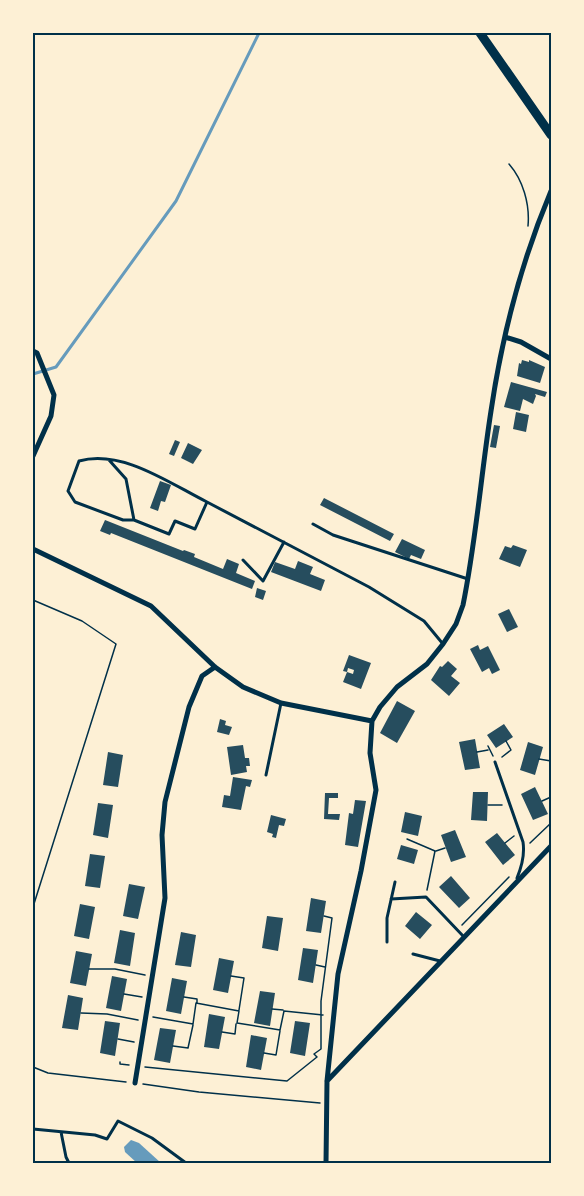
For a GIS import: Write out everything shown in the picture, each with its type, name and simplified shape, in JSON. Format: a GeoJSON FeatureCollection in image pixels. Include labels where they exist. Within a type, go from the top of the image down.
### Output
{"type":"FeatureCollection","features":[{"type":"Feature","properties":{"kind":"highway"},"geometry":{"type":"LineString","coordinates":[[480,33],[551,135]]}},
{"type":"Feature","properties":{"kind":"street"},"geometry":{"type":"LineString","coordinates":[[326,1163],[327,1082],[338,974],[376,790],[370,753],[372,722],[380,707],[397,687],[427,664],[443,644],[456,624],[463,605],[491,408],[505,337],[525,263],[551,191]]}},
{"type":"Feature","properties":{"kind":"street"},"geometry":{"type":"LineString","coordinates":[[505,337],[521,342],[551,359]]}},
{"type":"Feature","properties":{"kind":"street"},"geometry":{"type":"LineString","coordinates":[[33,456],[51,416],[54,395],[35,352]]}},
{"type":"Feature","properties":{"kind":"street"},"geometry":{"type":"LineString","coordinates":[[33,549],[151,606],[215,667],[243,687],[281,703],[372,722]]}},
{"type":"Feature","properties":{"kind":"street"},"geometry":{"type":"LineString","coordinates":[[135,1083],[165,898],[162,835],[168,786],[189,707],[202,676],[215,667]]}},
{"type":"Feature","properties":{"kind":"street"},"geometry":{"type":"LineString","coordinates":[[327,1082],[551,846]]}},
{"type":"Feature","properties":{"kind":"lane"},"geometry":{"type":"LineString","coordinates":[[207,501],[195,529],[175,520],[169,534],[134,520],[123,520],[75,502],[68,491],[79,460],[94,457],[109,459],[153,474],[207,501],[369,587],[424,621],[443,644]]}},
{"type":"Feature","properties":{"kind":"lane"},"geometry":{"type":"LineString","coordinates":[[109,459],[126,479],[134,520]]}},
{"type":"Feature","properties":{"kind":"lane"},"geometry":{"type":"LineString","coordinates":[[312,524],[333,535],[468,579]]}},
{"type":"Feature","properties":{"kind":"lane"},"geometry":{"type":"LineString","coordinates":[[243,560],[263,581],[284,542]]}},
{"type":"Feature","properties":{"kind":"lane"},"geometry":{"type":"LineString","coordinates":[[266,775],[281,703]]}},
{"type":"Feature","properties":{"kind":"lane"},"geometry":{"type":"LineString","coordinates":[[495,762],[525,849],[516,883]]}},
{"type":"Feature","properties":{"kind":"lane"},"geometry":{"type":"LineString","coordinates":[[387,942],[387,918],[395,882]]}},
{"type":"Feature","properties":{"kind":"lane"},"geometry":{"type":"LineString","coordinates":[[392,898],[426,897],[464,937]]}},
{"type":"Feature","properties":{"kind":"lane"},"geometry":{"type":"LineString","coordinates":[[413,954],[441,961]]}},
{"type":"Feature","properties":{"kind":"lane"},"geometry":{"type":"LineString","coordinates":[[33,1129],[95,1135],[106,1139],[118,1121],[152,1138],[186,1163]]}},
{"type":"Feature","properties":{"kind":"lane"},"geometry":{"type":"LineString","coordinates":[[61,1132],[69,1163]]}},
{"type":"Feature","properties":{"kind":"path"},"geometry":{"type":"LineString","coordinates":[[509,164],[523,186],[529,219],[528,230]]}},
{"type":"Feature","properties":{"kind":"path"},"geometry":{"type":"LineString","coordinates":[[33,600],[82,621],[116,644],[33,907]]}},
{"type":"Feature","properties":{"kind":"path"},"geometry":{"type":"LineString","coordinates":[[477,752],[489,748],[495,762],[512,750],[506,741]]}},
{"type":"Feature","properties":{"kind":"path"},"geometry":{"type":"LineString","coordinates":[[539,759],[550,760],[551,764]]}},
{"type":"Feature","properties":{"kind":"path"},"geometry":{"type":"LineString","coordinates":[[542,801],[551,797]]}},
{"type":"Feature","properties":{"kind":"path"},"geometry":{"type":"LineString","coordinates":[[488,805],[509,804]]}},
{"type":"Feature","properties":{"kind":"path"},"geometry":{"type":"LineString","coordinates":[[525,849],[551,823]]}},
{"type":"Feature","properties":{"kind":"path"},"geometry":{"type":"LineString","coordinates":[[505,843],[520,832]]}},
{"type":"Feature","properties":{"kind":"path"},"geometry":{"type":"LineString","coordinates":[[407,839],[435,851],[445,848]]}},
{"type":"Feature","properties":{"kind":"path"},"geometry":{"type":"LineString","coordinates":[[426,897],[435,851]]}},
{"type":"Feature","properties":{"kind":"path"},"geometry":{"type":"LineString","coordinates":[[457,930],[523,863]]}},
{"type":"Feature","properties":{"kind":"path"},"geometry":{"type":"LineString","coordinates":[[120,1062],[120,1064],[137,1066],[287,1081],[316,1057],[314,1054],[321,1049],[326,967],[332,918],[324,916]]}},
{"type":"Feature","properties":{"kind":"path"},"geometry":{"type":"LineString","coordinates":[[316,966],[326,967]]}},
{"type":"Feature","properties":{"kind":"path"},"geometry":{"type":"LineString","coordinates":[[89,969],[115,969],[152,976]]}},
{"type":"Feature","properties":{"kind":"path"},"geometry":{"type":"LineString","coordinates":[[222,1032],[235,1034],[239,1011],[244,978],[231,976]]}},
{"type":"Feature","properties":{"kind":"path"},"geometry":{"type":"LineString","coordinates":[[124,994],[149,998]]}},
{"type":"Feature","properties":{"kind":"path"},"geometry":{"type":"LineString","coordinates":[[173,1046],[188,1048],[197,999],[184,997]]}},
{"type":"Feature","properties":{"kind":"path"},"geometry":{"type":"LineString","coordinates":[[196,1004],[239,1011]]}},
{"type":"Feature","properties":{"kind":"path"},"geometry":{"type":"LineString","coordinates":[[272,1009],[322,1015]]}},
{"type":"Feature","properties":{"kind":"path"},"geometry":{"type":"LineString","coordinates":[[264,1053],[276,1055],[284,1011]]}},
{"type":"Feature","properties":{"kind":"path"},"geometry":{"type":"LineString","coordinates":[[81,1013],[193,1024]]}},
{"type":"Feature","properties":{"kind":"path"},"geometry":{"type":"LineString","coordinates":[[237,1023],[280,1030]]}},
{"type":"Feature","properties":{"kind":"path"},"geometry":{"type":"LineString","coordinates":[[118,1039],[141,1043]]}},
{"type":"Feature","properties":{"kind":"path"},"geometry":{"type":"LineString","coordinates":[[33,1067],[48,1073],[199,1092],[327,1104]]}},
{"type":"Feature","properties":{"kind":"water"},"geometry":{"type":"Polygon","coordinates":[[[131,1140],[139,1143],[161,1163],[137,1163],[125,1152],[124,1147],[131,1140]]]}},
{"type":"Feature","properties":{"kind":"building"},"geometry":{"type":"Polygon","coordinates":[[[522,360],[529,362],[529,360],[545,367],[540,383],[517,376],[519,363],[521,364],[522,360]]]}},
{"type":"Feature","properties":{"kind":"building"},"geometry":{"type":"Polygon","coordinates":[[[511,382],[547,392],[545,397],[535,394],[533,404],[523,399],[520,411],[504,407],[511,382]]]}},
{"type":"Feature","properties":{"kind":"building"},"geometry":{"type":"Polygon","coordinates":[[[516,412],[529,415],[526,432],[513,429],[516,412]]]}},
{"type":"Feature","properties":{"kind":"building"},"geometry":{"type":"Polygon","coordinates":[[[494,425],[500,426],[496,448],[490,447],[494,425]]]}},
{"type":"Feature","properties":{"kind":"building"},"geometry":{"type":"Polygon","coordinates":[[[175,440],[180,442],[174,456],[169,454],[175,440]]]}},
{"type":"Feature","properties":{"kind":"building"},"geometry":{"type":"Polygon","coordinates":[[[188,443],[202,450],[193,464],[181,458],[188,443]]]}},
{"type":"Feature","properties":{"kind":"building"},"geometry":{"type":"Polygon","coordinates":[[[160,481],[171,485],[165,502],[161,501],[158,511],[150,508],[160,481]]]}},
{"type":"Feature","properties":{"kind":"building"},"geometry":{"type":"Polygon","coordinates":[[[324,498],[394,534],[390,541],[320,505],[324,498]]]}},
{"type":"Feature","properties":{"kind":"building"},"geometry":{"type":"Polygon","coordinates":[[[105,520],[195,554],[194,557],[223,569],[227,559],[239,564],[236,573],[255,581],[252,589],[111,533],[110,535],[100,531],[105,520]]]}},
{"type":"Feature","properties":{"kind":"building"},"geometry":{"type":"Polygon","coordinates":[[[402,539],[425,550],[421,559],[411,555],[409,559],[395,552],[402,539]]]}},
{"type":"Feature","properties":{"kind":"building"},"geometry":{"type":"Polygon","coordinates":[[[513,545],[527,550],[520,567],[499,559],[505,546],[511,548],[513,545]]]}},
{"type":"Feature","properties":{"kind":"building"},"geometry":{"type":"Polygon","coordinates":[[[298,561],[313,567],[310,574],[325,580],[321,591],[271,572],[275,562],[295,569],[298,561]]]}},
{"type":"Feature","properties":{"kind":"building"},"geometry":{"type":"Polygon","coordinates":[[[257,588],[266,591],[263,600],[255,597],[257,588]]]}},
{"type":"Feature","properties":{"kind":"building"},"geometry":{"type":"Polygon","coordinates":[[[509,609],[518,627],[507,632],[498,614],[509,609]]]}},
{"type":"Feature","properties":{"kind":"building"},"geometry":{"type":"Polygon","coordinates":[[[478,645],[480,650],[488,646],[500,670],[492,674],[489,668],[482,672],[470,649],[478,645]]]}},
{"type":"Feature","properties":{"kind":"building"},"geometry":{"type":"Polygon","coordinates":[[[349,655],[371,663],[361,689],[343,682],[347,672],[343,671],[349,655]],[[348,668],[347,672],[353,674],[354,670],[348,668]]]}},
{"type":"Feature","properties":{"kind":"building"},"geometry":{"type":"Polygon","coordinates":[[[448,661],[457,669],[451,676],[460,683],[449,696],[431,680],[440,666],[442,667],[448,661]]]}},
{"type":"Feature","properties":{"kind":"building"},"geometry":{"type":"Polygon","coordinates":[[[397,701],[415,711],[397,743],[380,733],[397,701]]]}},
{"type":"Feature","properties":{"kind":"building"},"geometry":{"type":"Polygon","coordinates":[[[220,719],[226,721],[225,725],[232,727],[229,735],[217,732],[220,719]]]}},
{"type":"Feature","properties":{"kind":"building"},"geometry":{"type":"Polygon","coordinates":[[[504,724],[513,737],[496,748],[487,735],[504,724]]]}},
{"type":"Feature","properties":{"kind":"building"},"geometry":{"type":"Polygon","coordinates":[[[475,739],[480,768],[465,770],[459,742],[475,739]]]}},
{"type":"Feature","properties":{"kind":"building"},"geometry":{"type":"Polygon","coordinates":[[[528,742],[543,747],[535,775],[520,770],[528,742]]]}},
{"type":"Feature","properties":{"kind":"building"},"geometry":{"type":"Polygon","coordinates":[[[243,745],[245,758],[249,758],[250,766],[246,766],[247,772],[231,775],[227,747],[243,745]]]}},
{"type":"Feature","properties":{"kind":"building"},"geometry":{"type":"Polygon","coordinates":[[[108,752],[123,755],[118,787],[103,785],[108,752]]]}},
{"type":"Feature","properties":{"kind":"building"},"geometry":{"type":"Polygon","coordinates":[[[233,777],[252,780],[250,787],[246,786],[241,810],[222,807],[224,795],[230,796],[233,777]]]}},
{"type":"Feature","properties":{"kind":"building"},"geometry":{"type":"Polygon","coordinates":[[[535,787],[548,814],[533,820],[521,794],[535,787]]]}},
{"type":"Feature","properties":{"kind":"building"},"geometry":{"type":"Polygon","coordinates":[[[473,792],[488,792],[487,821],[471,820],[473,792]]]}},
{"type":"Feature","properties":{"kind":"building"},"geometry":{"type":"Polygon","coordinates":[[[325,793],[338,793],[338,798],[329,798],[328,814],[340,814],[339,820],[324,819],[325,793]]]}},
{"type":"Feature","properties":{"kind":"building"},"geometry":{"type":"Polygon","coordinates":[[[355,800],[366,801],[358,847],[345,845],[349,813],[353,814],[355,800]]]}},
{"type":"Feature","properties":{"kind":"building"},"geometry":{"type":"Polygon","coordinates":[[[98,803],[113,805],[108,838],[93,835],[98,803]]]}},
{"type":"Feature","properties":{"kind":"building"},"geometry":{"type":"Polygon","coordinates":[[[405,812],[422,816],[418,836],[401,832],[405,812]]]}},
{"type":"Feature","properties":{"kind":"building"},"geometry":{"type":"Polygon","coordinates":[[[271,815],[286,819],[284,826],[279,825],[276,838],[267,832],[271,815]]]}},
{"type":"Feature","properties":{"kind":"building"},"geometry":{"type":"Polygon","coordinates":[[[455,830],[466,857],[451,862],[441,835],[455,830]]]}},
{"type":"Feature","properties":{"kind":"building"},"geometry":{"type":"Polygon","coordinates":[[[497,833],[515,855],[503,865],[485,842],[497,833]]]}},
{"type":"Feature","properties":{"kind":"building"},"geometry":{"type":"Polygon","coordinates":[[[401,845],[418,850],[414,864],[397,859],[401,845]]]}},
{"type":"Feature","properties":{"kind":"building"},"geometry":{"type":"Polygon","coordinates":[[[90,854],[105,856],[100,888],[85,886],[90,854]]]}},
{"type":"Feature","properties":{"kind":"building"},"geometry":{"type":"Polygon","coordinates":[[[451,876],[470,898],[459,908],[439,887],[451,876]]]}},
{"type":"Feature","properties":{"kind":"building"},"geometry":{"type":"Polygon","coordinates":[[[129,884],[145,887],[138,919],[123,916],[129,884]]]}},
{"type":"Feature","properties":{"kind":"building"},"geometry":{"type":"Polygon","coordinates":[[[311,898],[326,901],[321,933],[306,931],[311,898]]]}},
{"type":"Feature","properties":{"kind":"building"},"geometry":{"type":"Polygon","coordinates":[[[80,904],[95,907],[89,939],[74,936],[80,904]]]}},
{"type":"Feature","properties":{"kind":"building"},"geometry":{"type":"Polygon","coordinates":[[[416,912],[432,925],[420,939],[405,926],[416,912]]]}},
{"type":"Feature","properties":{"kind":"building"},"geometry":{"type":"Polygon","coordinates":[[[267,916],[283,918],[278,951],[262,948],[267,916]]]}},
{"type":"Feature","properties":{"kind":"building"},"geometry":{"type":"Polygon","coordinates":[[[120,930],[135,933],[130,966],[114,963],[120,930]]]}},
{"type":"Feature","properties":{"kind":"building"},"geometry":{"type":"Polygon","coordinates":[[[181,932],[196,935],[191,967],[175,965],[181,932]]]}},
{"type":"Feature","properties":{"kind":"building"},"geometry":{"type":"Polygon","coordinates":[[[303,948],[318,950],[313,983],[298,980],[303,948]]]}},
{"type":"Feature","properties":{"kind":"building"},"geometry":{"type":"Polygon","coordinates":[[[76,951],[92,954],[86,986],[70,983],[76,951]]]}},
{"type":"Feature","properties":{"kind":"building"},"geometry":{"type":"Polygon","coordinates":[[[219,958],[234,961],[228,993],[213,990],[219,958]]]}},
{"type":"Feature","properties":{"kind":"building"},"geometry":{"type":"Polygon","coordinates":[[[112,976],[127,979],[121,1011],[106,1008],[112,976]]]}},
{"type":"Feature","properties":{"kind":"building"},"geometry":{"type":"Polygon","coordinates":[[[172,978],[187,981],[181,1014],[166,1011],[172,978]]]}},
{"type":"Feature","properties":{"kind":"building"},"geometry":{"type":"Polygon","coordinates":[[[260,991],[275,993],[270,1026],[254,1023],[260,991]]]}},
{"type":"Feature","properties":{"kind":"building"},"geometry":{"type":"Polygon","coordinates":[[[68,995],[83,998],[78,1030],[62,1028],[68,995]]]}},
{"type":"Feature","properties":{"kind":"building"},"geometry":{"type":"Polygon","coordinates":[[[209,1014],[225,1017],[219,1049],[204,1047],[209,1014]]]}},
{"type":"Feature","properties":{"kind":"building"},"geometry":{"type":"Polygon","coordinates":[[[105,1021],[120,1023],[115,1056],[100,1053],[105,1021]]]}},
{"type":"Feature","properties":{"kind":"building"},"geometry":{"type":"Polygon","coordinates":[[[295,1021],[310,1023],[305,1056],[290,1053],[295,1021]]]}},
{"type":"Feature","properties":{"kind":"building"},"geometry":{"type":"Polygon","coordinates":[[[160,1028],[176,1030],[170,1063],[154,1060],[160,1028]]]}},
{"type":"Feature","properties":{"kind":"building"},"geometry":{"type":"Polygon","coordinates":[[[251,1035],[267,1038],[261,1070],[246,1067],[251,1035]]]}},
{"type":"Feature","properties":{"kind":"waterway"},"geometry":{"type":"LineString","coordinates":[[33,374],[56,367],[176,201],[259,33]]}}]}
